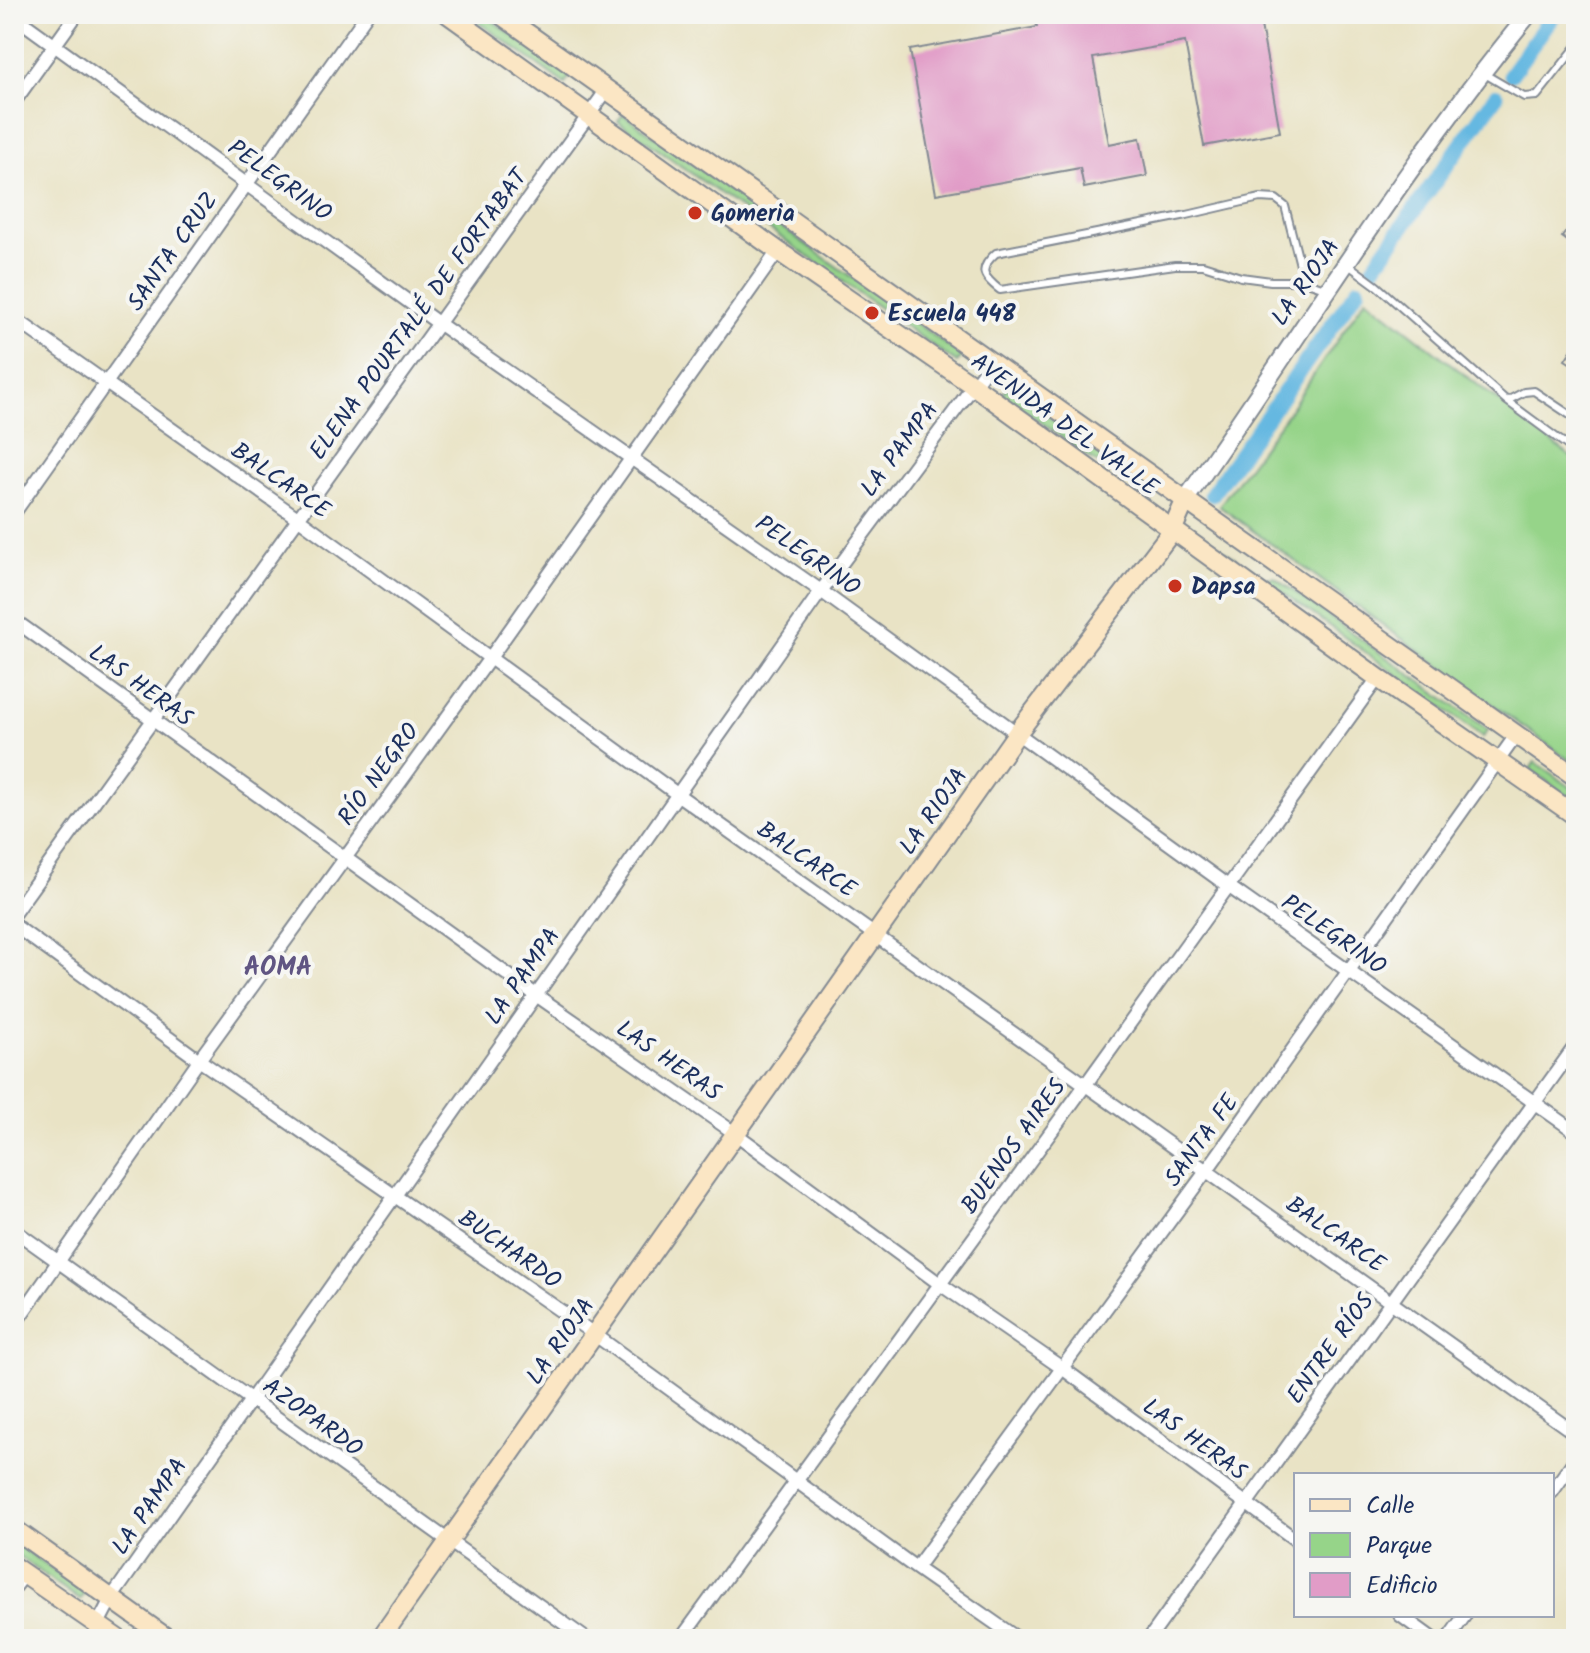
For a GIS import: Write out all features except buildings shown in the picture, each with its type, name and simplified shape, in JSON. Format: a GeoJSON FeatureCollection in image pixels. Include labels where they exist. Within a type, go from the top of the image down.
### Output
{"type":"FeatureCollection","features":[{"type":"Feature","properties":{"kind":"main road","name":"AVENIDA DEL VALLE"},"geometry":{"type":"LineString","coordinates":[[448,14],[1576,816]]}},
{"type":"Feature","properties":{"kind":"main road","name":"AVENIDA DEL VALLE"},"geometry":{"type":"LineString","coordinates":[[500,14],[1576,777]]}},
{"type":"Feature","properties":{"kind":"main road","name":"LA RIOJA"},"geometry":{"type":"LineString","coordinates":[[380,1639],[1018,732],[1172,531],[1186,499]]}},
{"type":"Feature","properties":{"kind":"main road"},"geometry":{"type":"LineString","coordinates":[[14,1529],[168,1639]]}},
{"type":"Feature","properties":{"kind":"main road"},"geometry":{"type":"LineString","coordinates":[[17,1577],[118,1639]]}},
{"type":"Feature","properties":{"kind":"street"},"geometry":{"type":"LineString","coordinates":[[14,102],[77,14]]}},
{"type":"Feature","properties":{"kind":"street","name":"SANTA CRUZ"},"geometry":{"type":"LineString","coordinates":[[14,513],[367,14]]}},
{"type":"Feature","properties":{"kind":"street","name":"LA RIOJA"},"geometry":{"type":"LineString","coordinates":[[1186,499],[1328,289],[1481,72],[1529,14]]}},
{"type":"Feature","properties":{"kind":"street","name":"PELEGRINO"},"geometry":{"type":"LineString","coordinates":[[14,16],[438,323],[821,591],[1228,886],[1576,1132]]}},
{"type":"Feature","properties":{"kind":"street","name":"ELENA POURTALÉ DE FORTABAT"},"geometry":{"type":"LineString","coordinates":[[14,913],[606,91]]}},
{"type":"Feature","properties":{"kind":"street","name":"RÍO NEGRO"},"geometry":{"type":"LineString","coordinates":[[14,1325],[199,1060],[490,658],[778,251]]}},
{"type":"Feature","properties":{"kind":"street","name":"BALCARCE"},"geometry":{"type":"LineString","coordinates":[[14,318],[1576,1434]]}},
{"type":"Feature","properties":{"kind":"street","name":"LA PAMPA"},"geometry":{"type":"LineString","coordinates":[[98,1624],[112,1597],[677,794],[821,591],[992,361]]}},
{"type":"Feature","properties":{"kind":"street","name":"LAS HERAS"},"geometry":{"type":"LineString","coordinates":[[14,620],[536,995],[736,1134],[1294,1539]]}},
{"type":"Feature","properties":{"kind":"street","name":"BUENOS AIRES"},"geometry":{"type":"LineString","coordinates":[[681,1639],[1378,678]]}},
{"type":"Feature","properties":{"kind":"street","name":"SANTA FE"},"geometry":{"type":"LineString","coordinates":[[916,1568],[1207,1170],[1517,734]]}},
{"type":"Feature","properties":{"kind":"street","name":"BUCHARDO"},"geometry":{"type":"LineString","coordinates":[[14,925],[199,1060],[594,1334],[1013,1638]]}},
{"type":"Feature","properties":{"kind":"street","name":"ENTRE RÍOS"},"geometry":{"type":"LineString","coordinates":[[1149,1639],[1576,1045]]}},
{"type":"Feature","properties":{"kind":"street","name":"AZOPARDO"},"geometry":{"type":"LineString","coordinates":[[14,1230],[586,1639]]}},
{"type":"Feature","properties":{"kind":"street"},"geometry":{"type":"LineString","coordinates":[[1554,1489],[1576,1458]]}},
{"type":"Feature","properties":{"kind":"street"},"geometry":{"type":"LineString","coordinates":[[1403,1617],[1433,1639]]}},
{"type":"Feature","properties":{"kind":"street"},"geometry":{"type":"LineString","coordinates":[[1448,1639],[1464,1617]]}},
{"type":"Feature","properties":{"kind":"lane"},"geometry":{"type":"LineString","coordinates":[[1481,72],[1531,99],[1537,96],[1576,47]]}},
{"type":"Feature","properties":{"kind":"lane"},"geometry":{"type":"LineString","coordinates":[[1304,281],[1285,206],[1276,199],[1260,198],[996,253],[986,262],[984,269],[988,281],[1000,290],[1175,265],[1203,265],[1241,277],[1304,281],[1328,289]]}},
{"type":"Feature","properties":{"kind":"lane"},"geometry":{"type":"LineString","coordinates":[[1346,263],[1377,286],[1507,401],[1576,452]]}},
{"type":"Feature","properties":{"kind":"lane"},"geometry":{"type":"LineString","coordinates":[[1507,401],[1524,392],[1534,391],[1576,419]]}},
{"type":"Feature","properties":{"kind":"green space"},"geometry":{"type":"Polygon","coordinates":[[[467,14],[483,14],[570,76],[565,84],[467,14]]]}},
{"type":"Feature","properties":{"kind":"green space"},"geometry":{"type":"Polygon","coordinates":[[[623,114],[962,356],[957,363],[618,121],[623,114]]]}},
{"type":"Feature","properties":{"kind":"green space"},"geometry":{"type":"Polygon","coordinates":[[[1366,298],[1576,461],[1576,765],[1219,506],[1287,414],[1366,298]]]}},
{"type":"Feature","properties":{"kind":"green space"},"geometry":{"type":"Polygon","coordinates":[[[1008,387],[1155,494],[1107,462],[1097,463],[1002,394],[1008,387]]]}},
{"type":"Feature","properties":{"kind":"green space"},"geometry":{"type":"Polygon","coordinates":[[[1274,577],[1488,730],[1483,737],[1264,579],[1274,577]]]}},
{"type":"Feature","properties":{"kind":"green space"},"geometry":{"type":"Polygon","coordinates":[[[1535,762],[1576,791],[1576,802],[1530,769],[1535,762]]]}},
{"type":"Feature","properties":{"kind":"green space"},"geometry":{"type":"Polygon","coordinates":[[[14,1542],[85,1593],[80,1600],[14,1553],[14,1542]]]}},
{"type":"Feature","properties":{"kind":"waterway"},"geometry":{"type":"LineString","coordinates":[[1511,74],[1554,14]]}},
{"type":"Feature","properties":{"kind":"waterway"},"geometry":{"type":"LineString","coordinates":[[1373,268],[1496,96]]}},
{"type":"Feature","properties":{"kind":"waterway"},"geometry":{"type":"LineString","coordinates":[[1212,494],[1358,289]]}},
{"type":"Feature","properties":{"kind":"place","name":"Gomeria"},"geometry":{"type":"Point","coordinates":[695,213]}},
{"type":"Feature","properties":{"kind":"place","name":"Escuela 448"},"geometry":{"type":"Point","coordinates":[872,313]}},
{"type":"Feature","properties":{"kind":"place","name":"Dapsa"},"geometry":{"type":"Point","coordinates":[1175,586]}},
{"type":"Feature","properties":{"kind":"district","name":"AOMA"},"geometry":{"type":"Point","coordinates":[278,966]}}]}
